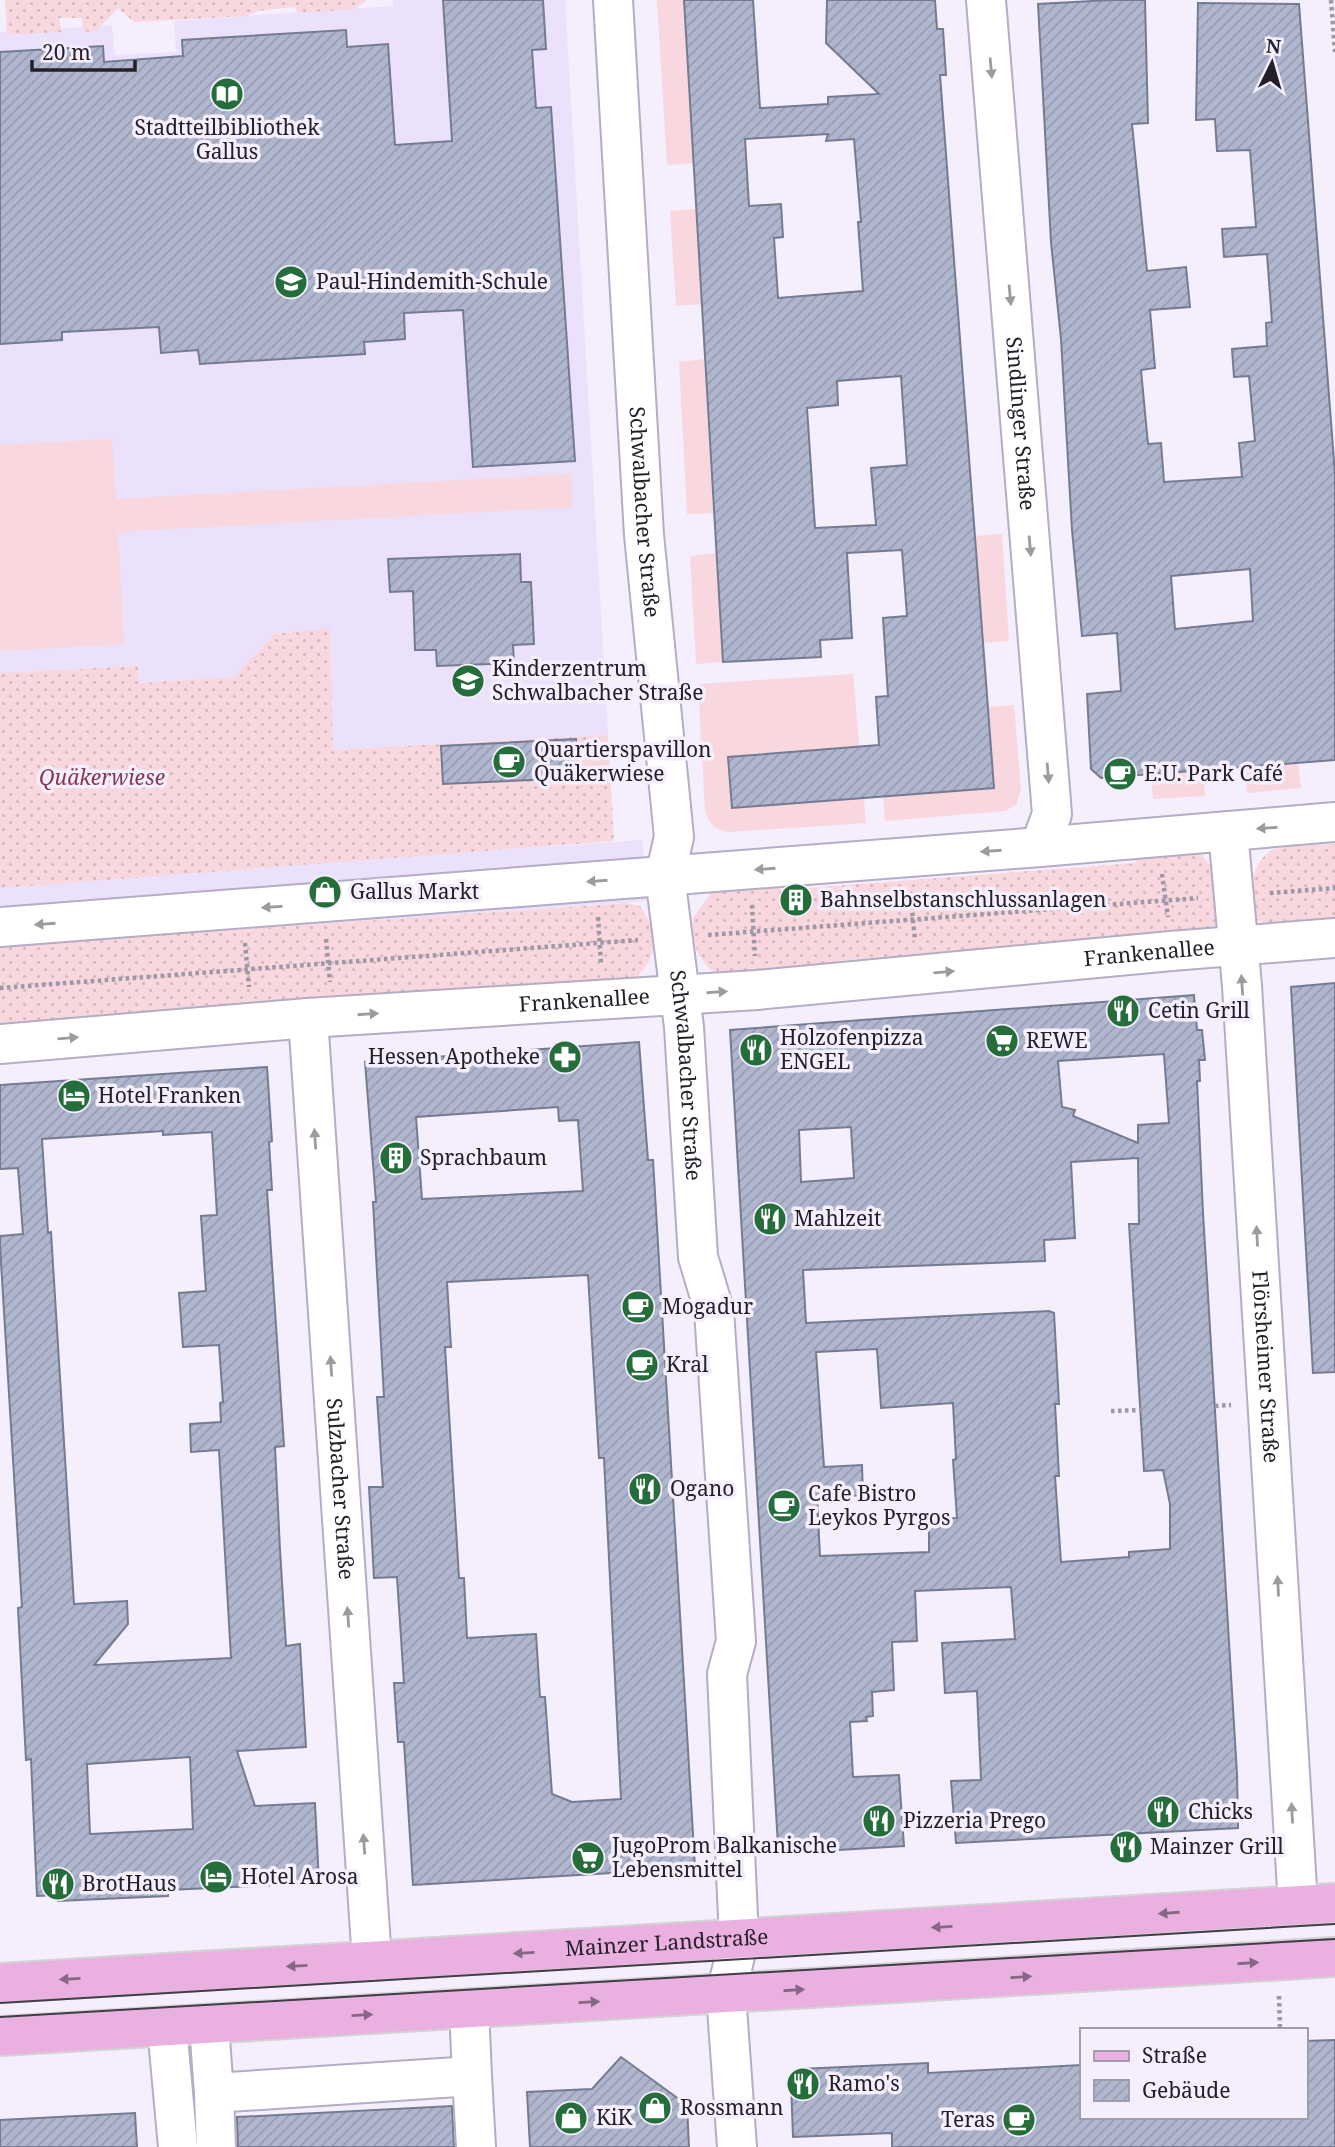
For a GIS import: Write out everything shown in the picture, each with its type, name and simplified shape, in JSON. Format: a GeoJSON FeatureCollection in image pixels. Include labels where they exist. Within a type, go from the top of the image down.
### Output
{"type":"FeatureCollection","features":[{"type":"Feature","properties":{"kind":"main road","name":"Mainzer Landstraße"},"geometry":{"type":"LineString","coordinates":[[0,1983],[1317,1904]]}},
{"type":"Feature","properties":{"kind":"main road"},"geometry":{"type":"LineString","coordinates":[[0,2036],[1335,1957]]}},
{"type":"Feature","properties":{"kind":"street","name":"Schwalbacher Straße"},"geometry":{"type":"LineString","coordinates":[[613,0],[644,535],[674,837],[665,876],[680,995],[698,1257],[714,1310],[736,1641],[727,1674],[739,1939],[726,1994],[737,2147]]}},
{"type":"Feature","properties":{"kind":"street","name":"Sindlinger Straße"},"geometry":{"type":"LineString","coordinates":[[986,0],[1052,814],[1040,847]]}},
{"type":"Feature","properties":{"kind":"street"},"geometry":{"type":"LineString","coordinates":[[0,927],[1335,822]]}},
{"type":"Feature","properties":{"kind":"street","name":"Flörsheimer Straße"},"geometry":{"type":"LineString","coordinates":[[1228,831],[1317,1904]]}},
{"type":"Feature","properties":{"kind":"street","name":"Frankenallee"},"geometry":{"type":"LineString","coordinates":[[0,1044],[308,1018],[680,995],[1335,938]]}},
{"type":"Feature","properties":{"kind":"street","name":"Sulzbacher Straße"},"geometry":{"type":"LineString","coordinates":[[308,1018],[372,1961]]}},
{"type":"Feature","properties":{"kind":"street"},"geometry":{"type":"LineString","coordinates":[[469,2009],[476,2147]]}},
{"type":"Feature","properties":{"kind":"street"},"geometry":{"type":"LineString","coordinates":[[209,2025],[216,2147]]}},
{"type":"Feature","properties":{"kind":"street"},"geometry":{"type":"LineString","coordinates":[[167,2027],[178,2147]]}},
{"type":"Feature","properties":{"kind":"street"},"geometry":{"type":"LineString","coordinates":[[214,2093],[472,2076]]}},
{"type":"Feature","properties":{"kind":"path"},"geometry":{"type":"LineString","coordinates":[[1331,0],[1335,52]]}},
{"type":"Feature","properties":{"kind":"path"},"geometry":{"type":"LineString","coordinates":[[1157,837],[1171,951]]}},
{"type":"Feature","properties":{"kind":"path"},"geometry":{"type":"LineString","coordinates":[[705,935],[1335,888]]}},
{"type":"Feature","properties":{"kind":"path"},"geometry":{"type":"LineString","coordinates":[[751,893],[755,966]]}},
{"type":"Feature","properties":{"kind":"path"},"geometry":{"type":"LineString","coordinates":[[324,903],[330,986]]}},
{"type":"Feature","properties":{"kind":"path"},"geometry":{"type":"LineString","coordinates":[[597,905],[599,943]]}},
{"type":"Feature","properties":{"kind":"path"},"geometry":{"type":"LineString","coordinates":[[242,909],[249,993]]}},
{"type":"Feature","properties":{"kind":"path"},"geometry":{"type":"LineString","coordinates":[[0,988],[640,940]]}},
{"type":"Feature","properties":{"kind":"path"},"geometry":{"type":"LineString","coordinates":[[1111,1411],[1141,1410]]}},
{"type":"Feature","properties":{"kind":"path"},"geometry":{"type":"LineString","coordinates":[[1279,1995],[1280,2028]]}},
{"type":"Feature","properties":{"kind":"shaded area","name":"Paul-Hindemith-Schule"},"geometry":{"type":"Polygon","coordinates":[[[393,0],[565,0],[608,735],[333,750],[330,629],[274,634],[234,677],[139,683],[137,666],[0,673],[0,32],[112,25],[115,55],[176,52],[174,21],[393,6],[393,0]]]}},
{"type":"Feature","properties":{"kind":"shaded area","name":"Gallus Markt"},"geometry":{"type":"Polygon","coordinates":[[[642,840],[650,901],[0,947],[0,884],[642,840]]]}},
{"type":"Feature","properties":{"kind":"green space"},"geometry":{"type":"Polygon","coordinates":[[[5,0],[367,0],[355,9],[298,13],[294,7],[257,11],[248,16],[134,22],[118,8],[96,31],[83,32],[82,18],[59,18],[62,32],[7,35],[5,0]]]}},
{"type":"Feature","properties":{"kind":"green space"},"geometry":{"type":"Polygon","coordinates":[[[657,0],[684,0],[694,163],[667,165],[657,0]]]}},
{"type":"Feature","properties":{"kind":"green space"},"geometry":{"type":"Polygon","coordinates":[[[696,209],[702,304],[676,306],[670,211],[696,209]]]}},
{"type":"Feature","properties":{"kind":"green space"},"geometry":{"type":"Polygon","coordinates":[[[704,359],[713,513],[687,514],[679,362],[704,359]]]}},
{"type":"Feature","properties":{"kind":"green space"},"geometry":{"type":"Polygon","coordinates":[[[112,439],[116,499],[571,474],[573,507],[118,532],[124,644],[0,651],[0,445],[112,439]]]}},
{"type":"Feature","properties":{"kind":"green space"},"geometry":{"type":"Polygon","coordinates":[[[1002,534],[1009,641],[982,643],[974,536],[1002,534]]]}},
{"type":"Feature","properties":{"kind":"green space"},"geometry":{"type":"Polygon","coordinates":[[[716,553],[723,662],[696,664],[690,556],[716,553]]]}},
{"type":"Feature","properties":{"kind":"green space","name":"Quäkerwiese"},"geometry":{"type":"Polygon","coordinates":[[[330,628],[333,750],[608,735],[614,841],[0,888],[0,673],[138,666],[139,683],[234,677],[274,634],[330,628]]]}},
{"type":"Feature","properties":{"kind":"green space"},"geometry":{"type":"Polygon","coordinates":[[[853,674],[866,823],[730,832],[713,826],[705,810],[698,684],[853,674]],[[838,749],[729,757],[732,808],[838,749]]]}},
{"type":"Feature","properties":{"kind":"green space"},"geometry":{"type":"Polygon","coordinates":[[[1014,705],[1021,790],[1016,805],[1005,811],[885,821],[883,795],[994,788],[989,707],[1014,705]]]}},
{"type":"Feature","properties":{"kind":"green space"},"geometry":{"type":"Polygon","coordinates":[[[1298,762],[1301,788],[1247,793],[1245,767],[1298,762]]]}},
{"type":"Feature","properties":{"kind":"green space"},"geometry":{"type":"Polygon","coordinates":[[[1204,771],[1205,796],[1153,799],[1151,774],[1204,771]]]}},
{"type":"Feature","properties":{"kind":"green space"},"geometry":{"type":"Polygon","coordinates":[[[1335,844],[1335,924],[1281,928],[1257,920],[1252,901],[1252,881],[1265,856],[1273,850],[1285,847],[1335,844]]]}},
{"type":"Feature","properties":{"kind":"green space"},"geometry":{"type":"Polygon","coordinates":[[[1180,847],[1202,855],[1218,876],[1219,916],[1211,932],[836,961],[836,974],[737,979],[710,970],[698,954],[693,936],[693,918],[711,893],[727,884],[778,878],[780,890],[1136,863],[1135,850],[1180,847]]]}},
{"type":"Feature","properties":{"kind":"green space"},"geometry":{"type":"Polygon","coordinates":[[[627,903],[640,906],[651,926],[654,944],[649,961],[635,979],[0,1034],[0,946],[627,903]]]}},
{"type":"Feature","properties":{"kind":"building"},"geometry":{"type":"Polygon","coordinates":[[[443,0],[543,0],[546,49],[532,50],[536,108],[551,107],[575,461],[473,467],[463,310],[404,313],[405,339],[364,342],[365,354],[200,364],[198,350],[161,353],[159,327],[62,332],[62,340],[0,344],[0,52],[103,46],[104,62],[183,56],[182,40],[346,30],[347,47],[388,44],[395,145],[452,141],[443,0]]]}},
{"type":"Feature","properties":{"kind":"building"},"geometry":{"type":"Polygon","coordinates":[[[684,0],[753,0],[760,108],[828,104],[828,97],[879,94],[826,43],[827,0],[935,0],[937,29],[943,29],[946,75],[940,75],[994,788],[732,808],[728,757],[879,745],[876,697],[888,696],[883,618],[907,616],[902,550],[847,553],[852,638],[820,640],[821,657],[723,662],[684,0]],[[828,134],[745,139],[749,206],[781,204],[783,237],[774,238],[778,298],[863,291],[854,139],[826,141],[828,134]],[[901,376],[837,381],[838,405],[807,408],[815,528],[876,525],[871,468],[907,465],[901,376]]]}},
{"type":"Feature","properties":{"kind":"building"},"geometry":{"type":"Polygon","coordinates":[[[1145,0],[1148,123],[1132,124],[1147,271],[1186,267],[1190,307],[1150,310],[1155,368],[1141,370],[1148,444],[1161,443],[1164,482],[1242,477],[1239,443],[1255,441],[1249,376],[1234,377],[1232,349],[1267,346],[1266,323],[1272,322],[1267,254],[1224,257],[1222,229],[1256,227],[1250,150],[1217,151],[1215,119],[1196,120],[1198,3],[1299,4],[1335,474],[1335,760],[1101,778],[1091,769],[1087,694],[1121,691],[1117,633],[1082,636],[1072,530],[1061,339],[1051,242],[1038,4],[1145,0]],[[1250,569],[1171,576],[1175,629],[1253,621],[1250,569]]]}},
{"type":"Feature","properties":{"kind":"building"},"geometry":{"type":"Polygon","coordinates":[[[520,554],[521,582],[531,582],[534,644],[513,645],[514,663],[437,666],[436,650],[415,650],[413,591],[390,592],[388,559],[520,554]]]}},
{"type":"Feature","properties":{"kind":"building","name":"Quartierspavillon Quäkerwiese"},"geometry":{"type":"Polygon","coordinates":[[[576,739],[577,778],[443,784],[441,746],[576,739]]]}},
{"type":"Feature","properties":{"kind":"building"},"geometry":{"type":"Polygon","coordinates":[[[1335,983],[1335,1372],[1313,1373],[1291,987],[1335,983]]]}},
{"type":"Feature","properties":{"kind":"building"},"geometry":{"type":"Polygon","coordinates":[[[1194,995],[1197,1030],[1202,1030],[1205,1060],[1199,1060],[1200,1081],[1197,1081],[1238,1828],[956,1843],[951,1781],[981,1780],[977,1691],[945,1693],[942,1643],[1015,1639],[1011,1587],[915,1591],[917,1641],[892,1642],[894,1690],[872,1692],[873,1716],[866,1717],[867,1721],[850,1722],[853,1777],[899,1775],[904,1846],[789,1853],[778,1846],[730,1030],[1194,995]],[[1164,1054],[1058,1061],[1062,1107],[1075,1110],[1073,1116],[1138,1143],[1138,1125],[1169,1123],[1164,1054]],[[851,1127],[799,1130],[801,1182],[854,1178],[851,1127]],[[1138,1158],[1071,1162],[1075,1238],[1044,1240],[1045,1261],[803,1270],[806,1323],[1049,1311],[1054,1313],[1059,1404],[1055,1404],[1059,1476],[1055,1476],[1061,1562],[1129,1557],[1129,1552],[1170,1549],[1170,1504],[1163,1470],[1144,1471],[1129,1224],[1139,1224],[1138,1158]],[[877,1349],[816,1352],[824,1467],[862,1465],[863,1495],[817,1498],[820,1556],[929,1552],[929,1519],[957,1518],[953,1403],[881,1408],[877,1349]]]}},
{"type":"Feature","properties":{"kind":"building"},"geometry":{"type":"Polygon","coordinates":[[[639,1042],[648,1160],[653,1160],[695,1868],[413,1885],[404,1742],[398,1742],[394,1683],[404,1683],[397,1577],[374,1578],[369,1487],[383,1487],[377,1397],[384,1397],[373,1202],[376,1202],[365,1062],[639,1042]],[[558,1107],[416,1117],[422,1199],[583,1191],[578,1120],[559,1121],[558,1107]],[[588,1275],[447,1282],[451,1347],[445,1347],[459,1578],[464,1578],[467,1638],[536,1634],[540,1697],[545,1697],[552,1794],[572,1802],[621,1799],[604,1458],[599,1458],[588,1275]]]}},
{"type":"Feature","properties":{"kind":"building"},"geometry":{"type":"Polygon","coordinates":[[[267,1067],[272,1190],[267,1190],[284,1446],[275,1447],[280,1550],[286,1646],[300,1644],[306,1747],[237,1751],[255,1806],[315,1803],[319,1883],[168,1890],[168,1896],[58,1901],[58,1895],[37,1896],[31,1759],[26,1760],[18,1608],[22,1607],[0,1246],[0,1236],[23,1234],[18,1168],[0,1169],[0,1085],[267,1067]],[[163,1131],[42,1139],[48,1233],[51,1232],[74,1604],[127,1601],[128,1624],[94,1665],[231,1658],[219,1450],[191,1452],[190,1424],[221,1422],[220,1403],[223,1402],[219,1345],[183,1347],[179,1293],[206,1291],[201,1216],[217,1215],[212,1132],[163,1135],[163,1131]],[[190,1757],[87,1764],[90,1834],[193,1829],[190,1757]]]}},
{"type":"Feature","properties":{"kind":"building"},"geometry":{"type":"Polygon","coordinates":[[[1335,2040],[1335,2147],[892,2147],[892,2133],[793,2137],[791,2082],[800,2069],[928,2063],[928,2073],[1080,2065],[1080,2119],[1307,2119],[1307,2041],[1335,2040]]]}},
{"type":"Feature","properties":{"kind":"building"},"geometry":{"type":"Polygon","coordinates":[[[621,2057],[687,2105],[689,2147],[530,2147],[527,2092],[592,2089],[621,2057]]]}},
{"type":"Feature","properties":{"kind":"building"},"geometry":{"type":"Polygon","coordinates":[[[452,2106],[454,2147],[238,2147],[237,2117],[452,2106]]]}},
{"type":"Feature","properties":{"kind":"building"},"geometry":{"type":"Polygon","coordinates":[[[135,2113],[137,2147],[0,2147],[0,2120],[135,2113]]]}},
{"type":"Feature","properties":{"kind":"tram line"},"geometry":{"type":"LineString","coordinates":[[0,2003],[1335,1924]]}},
{"type":"Feature","properties":{"kind":"tram line"},"geometry":{"type":"LineString","coordinates":[[0,2017],[1335,1939]]}},
{"type":"Feature","properties":{"kind":"place","name":"Stadtteilbibliothek Gallus"},"geometry":{"type":"Point","coordinates":[227,94]}},
{"type":"Feature","properties":{"kind":"place","name":"Paul-Hindemith-Schule"},"geometry":{"type":"Point","coordinates":[291,282]}},
{"type":"Feature","properties":{"kind":"place","name":"Kinderzentrum Schwalbacher Straße"},"geometry":{"type":"Point","coordinates":[468,681]}},
{"type":"Feature","properties":{"kind":"place","name":"Quartierspavillon Quäkerwiese"},"geometry":{"type":"Point","coordinates":[509,762]}},
{"type":"Feature","properties":{"kind":"place","name":"E.U. Park Café"},"geometry":{"type":"Point","coordinates":[1120,774]}},
{"type":"Feature","properties":{"kind":"place","name":"Gallus Markt"},"geometry":{"type":"Point","coordinates":[325,892]}},
{"type":"Feature","properties":{"kind":"place","name":"Bahnselbstanschlussanlagen"},"geometry":{"type":"Point","coordinates":[796,900]}},
{"type":"Feature","properties":{"kind":"place","name":"Cetin Grill"},"geometry":{"type":"Point","coordinates":[1123,1011]}},
{"type":"Feature","properties":{"kind":"place","name":"REWE"},"geometry":{"type":"Point","coordinates":[1002,1041]}},
{"type":"Feature","properties":{"kind":"place","name":"Holzofenpizza ENGEL"},"geometry":{"type":"Point","coordinates":[756,1050]}},
{"type":"Feature","properties":{"kind":"place","name":"Hessen Apotheke"},"geometry":{"type":"Point","coordinates":[565,1057]}},
{"type":"Feature","properties":{"kind":"place","name":"Hotel Franken"},"geometry":{"type":"Point","coordinates":[74,1096]}},
{"type":"Feature","properties":{"kind":"place","name":"Sprachbaum"},"geometry":{"type":"Point","coordinates":[396,1158]}},
{"type":"Feature","properties":{"kind":"place","name":"Mahlzeit"},"geometry":{"type":"Point","coordinates":[770,1219]}},
{"type":"Feature","properties":{"kind":"place","name":"Mogadur"},"geometry":{"type":"Point","coordinates":[638,1307]}},
{"type":"Feature","properties":{"kind":"place","name":"Kral"},"geometry":{"type":"Point","coordinates":[642,1365]}},
{"type":"Feature","properties":{"kind":"place","name":"Ogano"},"geometry":{"type":"Point","coordinates":[645,1489]}},
{"type":"Feature","properties":{"kind":"place","name":"Cafe Bistro Leykos Pyrgos"},"geometry":{"type":"Point","coordinates":[784,1506]}},
{"type":"Feature","properties":{"kind":"place","name":"Chicks"},"geometry":{"type":"Point","coordinates":[1163,1812]}},
{"type":"Feature","properties":{"kind":"place","name":"Pizzeria Prego"},"geometry":{"type":"Point","coordinates":[879,1821]}},
{"type":"Feature","properties":{"kind":"place","name":"Mainzer Grill"},"geometry":{"type":"Point","coordinates":[1126,1847]}},
{"type":"Feature","properties":{"kind":"place","name":"JugoProm Balkanische Lebensmittel"},"geometry":{"type":"Point","coordinates":[588,1858]}},
{"type":"Feature","properties":{"kind":"place","name":"Hotel Arosa"},"geometry":{"type":"Point","coordinates":[216,1877]}},
{"type":"Feature","properties":{"kind":"place","name":"BrotHaus"},"geometry":{"type":"Point","coordinates":[58,1884]}},
{"type":"Feature","properties":{"kind":"place","name":"Ramo's"},"geometry":{"type":"Point","coordinates":[803,2084]}},
{"type":"Feature","properties":{"kind":"place","name":"Rossmann"},"geometry":{"type":"Point","coordinates":[655,2108]}},
{"type":"Feature","properties":{"kind":"place","name":"KiK"},"geometry":{"type":"Point","coordinates":[571,2118]}},
{"type":"Feature","properties":{"kind":"place","name":"Teras"},"geometry":{"type":"Point","coordinates":[1019,2120]}}]}
